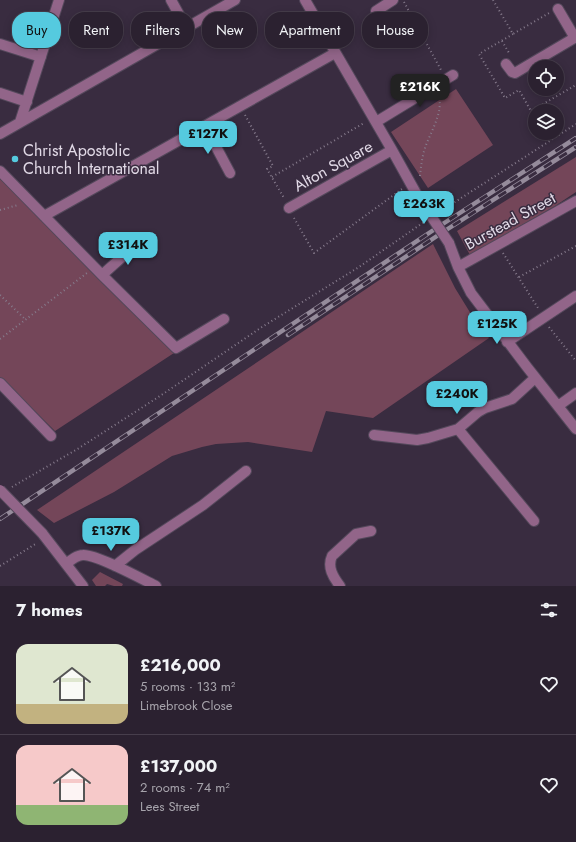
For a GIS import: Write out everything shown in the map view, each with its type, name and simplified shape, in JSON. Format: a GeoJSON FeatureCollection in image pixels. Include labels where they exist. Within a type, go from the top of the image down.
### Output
{"type":"FeatureCollection","features":[{"type":"Feature","properties":{"kind":"street"},"geometry":{"type":"LineString","coordinates":[[20,122],[59,0]]}},
{"type":"Feature","properties":{"kind":"street"},"geometry":{"type":"LineString","coordinates":[[171,0],[178,12]]}},
{"type":"Feature","properties":{"kind":"street"},"geometry":{"type":"LineString","coordinates":[[194,23],[235,0]]}},
{"type":"Feature","properties":{"kind":"street"},"geometry":{"type":"LineString","coordinates":[[305,0],[415,192],[449,243],[468,288],[507,342],[576,429]]}},
{"type":"Feature","properties":{"kind":"street"},"geometry":{"type":"LineString","coordinates":[[376,11],[393,0]]}},
{"type":"Feature","properties":{"kind":"street"},"geometry":{"type":"LineString","coordinates":[[506,64],[512,72],[515,73],[576,38],[558,9]]}},
{"type":"Feature","properties":{"kind":"street"},"geometry":{"type":"LineString","coordinates":[[0,44],[41,56]]}},
{"type":"Feature","properties":{"kind":"street"},"geometry":{"type":"LineString","coordinates":[[0,134],[149,48]]}},
{"type":"Feature","properties":{"kind":"street"},"geometry":{"type":"LineString","coordinates":[[44,216],[335,53]]}},
{"type":"Feature","properties":{"kind":"street"},"geometry":{"type":"LineString","coordinates":[[374,120],[450,78]]}},
{"type":"Feature","properties":{"kind":"street"},"geometry":{"type":"LineString","coordinates":[[0,93],[26,102]]}},
{"type":"Feature","properties":{"kind":"street"},"geometry":{"type":"LineString","coordinates":[[205,126],[230,173]]}},
{"type":"Feature","properties":{"kind":"street","name":"Alton Square"},"geometry":{"type":"LineString","coordinates":[[289,208],[392,150]]}},
{"type":"Feature","properties":{"kind":"street"},"geometry":{"type":"LineString","coordinates":[[0,171],[176,348],[224,319]]}},
{"type":"Feature","properties":{"kind":"street","name":"Burstead Street"},"geometry":{"type":"LineString","coordinates":[[458,266],[576,201]]}},
{"type":"Feature","properties":{"kind":"street"},"geometry":{"type":"LineString","coordinates":[[98,271],[140,241]]}},
{"type":"Feature","properties":{"kind":"street"},"geometry":{"type":"LineString","coordinates":[[507,342],[576,296]]}},
{"type":"Feature","properties":{"kind":"street"},"geometry":{"type":"LineString","coordinates":[[374,435],[417,440],[458,429],[485,408],[512,399],[535,378]]}},
{"type":"Feature","properties":{"kind":"street"},"geometry":{"type":"LineString","coordinates":[[0,383],[51,436]]}},
{"type":"Feature","properties":{"kind":"street"},"geometry":{"type":"LineString","coordinates":[[558,406],[576,393]]}},
{"type":"Feature","properties":{"kind":"street"},"geometry":{"type":"LineString","coordinates":[[458,429],[534,521]]}},
{"type":"Feature","properties":{"kind":"street"},"geometry":{"type":"LineString","coordinates":[[115,566],[135,550],[203,505],[246,471]]}},
{"type":"Feature","properties":{"kind":"street"},"geometry":{"type":"LineString","coordinates":[[0,490],[42,533],[83,586]]}},
{"type":"Feature","properties":{"kind":"street"},"geometry":{"type":"LineString","coordinates":[[340,586],[332,574],[330,561],[332,556],[356,534],[371,531]]}},
{"type":"Feature","properties":{"kind":"street"},"geometry":{"type":"LineString","coordinates":[[66,564],[76,557],[88,555],[156,586]]}},
{"type":"Feature","properties":{"kind":"path"},"geometry":{"type":"LineString","coordinates":[[403,0],[450,78]]}},
{"type":"Feature","properties":{"kind":"path"},"geometry":{"type":"LineString","coordinates":[[493,0],[513,34]]}},
{"type":"Feature","properties":{"kind":"path"},"geometry":{"type":"LineString","coordinates":[[558,9],[479,54],[505,98],[519,90],[531,111],[576,85]]}},
{"type":"Feature","properties":{"kind":"path"},"geometry":{"type":"LineString","coordinates":[[415,192],[419,180],[421,162],[440,107],[440,99],[434,88]]}},
{"type":"Feature","properties":{"kind":"path"},"geometry":{"type":"LineString","coordinates":[[272,177],[374,120]]}},
{"type":"Feature","properties":{"kind":"path"},"geometry":{"type":"LineString","coordinates":[[438,212],[576,124]]}},
{"type":"Feature","properties":{"kind":"path"},"geometry":{"type":"LineString","coordinates":[[0,211],[29,201]]}},
{"type":"Feature","properties":{"kind":"path"},"geometry":{"type":"LineString","coordinates":[[11,488],[79,448],[160,396],[262,327],[359,267],[426,221]]}},
{"type":"Feature","properties":{"kind":"path"},"geometry":{"type":"LineString","coordinates":[[498,245],[543,318],[576,361]]}},
{"type":"Feature","properties":{"kind":"path"},"geometry":{"type":"LineString","coordinates":[[519,277],[576,246]]}},
{"type":"Feature","properties":{"kind":"path"},"geometry":{"type":"LineString","coordinates":[[0,339],[98,271]]}},
{"type":"Feature","properties":{"kind":"path"},"geometry":{"type":"LineString","coordinates":[[0,295],[26,320]]}},
{"type":"Feature","properties":{"kind":"path"},"geometry":{"type":"LineString","coordinates":[[0,566],[37,543]]}},
{"type":"Feature","properties":{"kind":"shaded area"},"geometry":{"type":"Polygon","coordinates":[[[456,89],[493,145],[428,188],[391,132],[456,89]]]}},
{"type":"Feature","properties":{"kind":"shaded area"},"geometry":{"type":"Polygon","coordinates":[[[576,157],[576,192],[555,206],[470,255],[457,231],[576,157]]]}},
{"type":"Feature","properties":{"kind":"shaded area"},"geometry":{"type":"Polygon","coordinates":[[[0,179],[174,353],[55,431],[0,377],[0,179]]]}},
{"type":"Feature","properties":{"kind":"shaded area"},"geometry":{"type":"Polygon","coordinates":[[[433,244],[455,288],[471,314],[489,338],[373,418],[326,411],[312,452],[248,442],[216,444],[172,456],[114,492],[54,523],[37,510],[433,244]]]}},
{"type":"Feature","properties":{"kind":"shaded area"},"geometry":{"type":"Polygon","coordinates":[[[100,572],[123,584],[122,586],[107,584],[105,586],[96,586],[92,580],[100,572]]]}},
{"type":"Feature","properties":{"kind":"railway"},"geometry":{"type":"LineString","coordinates":[[0,519],[438,227],[576,138]]}},
{"type":"Feature","properties":{"kind":"railway"},"geometry":{"type":"LineString","coordinates":[[288,335],[443,232],[576,147]]}},
{"type":"Feature","properties":{"kind":"place","name":"Christ Apostolic Church International"},"geometry":{"type":"Point","coordinates":[15,159]}}]}
